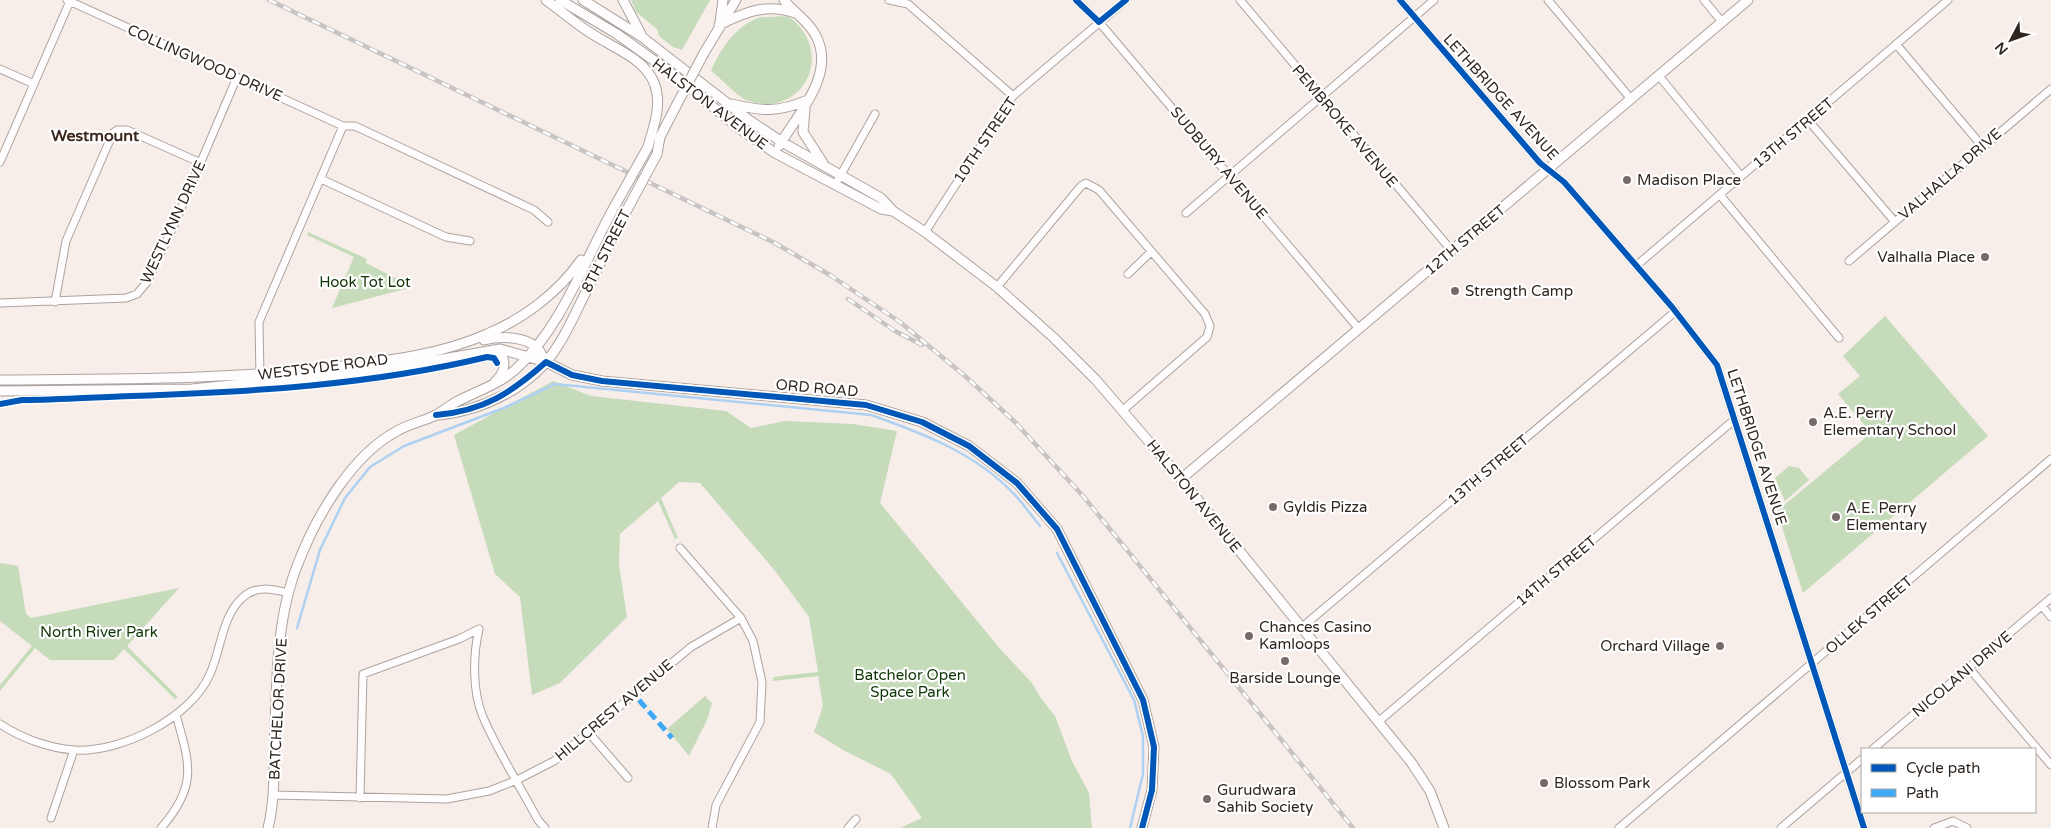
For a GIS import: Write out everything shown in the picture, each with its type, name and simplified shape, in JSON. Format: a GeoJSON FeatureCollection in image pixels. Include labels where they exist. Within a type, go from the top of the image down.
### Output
{"type":"FeatureCollection","features":[{"type":"Feature","properties":{"kind":"main road"},"geometry":{"type":"LineString","coordinates":[[546,0],[589,33],[643,65],[658,94],[658,108],[648,147]]}},
{"type":"Feature","properties":{"kind":"main road","name":"HALSTON AVENUE"},"geometry":{"type":"LineString","coordinates":[[560,0],[617,34],[670,72],[740,129],[775,153],[881,209],[893,211]]}},
{"type":"Feature","properties":{"kind":"main road","name":"HALSTON AVENUE"},"geometry":{"type":"LineString","coordinates":[[583,0],[642,37],[782,142],[881,198],[893,211],[925,232],[997,287],[1054,338],[1123,410],[1411,762],[1430,791],[1444,828]]}},
{"type":"Feature","properties":{"kind":"main road"},"geometry":{"type":"LineString","coordinates":[[623,0],[642,37]]}},
{"type":"Feature","properties":{"kind":"main road"},"geometry":{"type":"LineString","coordinates":[[719,25],[723,0]]}},
{"type":"Feature","properties":{"kind":"main road","name":"8TH STREET"},"geometry":{"type":"LineString","coordinates":[[546,362],[566,332],[657,154],[660,137],[676,106],[719,25],[736,0]]}},
{"type":"Feature","properties":{"kind":"main road"},"geometry":{"type":"LineString","coordinates":[[775,153],[808,100],[817,83],[822,67],[822,52],[816,37],[807,23],[784,0]]}},
{"type":"Feature","properties":{"kind":"main road","name":"12TH STREET"},"geometry":{"type":"LineString","coordinates":[[1181,479],[1748,0]]}},
{"type":"Feature","properties":{"kind":"main road"},"geometry":{"type":"LineString","coordinates":[[719,25],[761,8],[773,8],[796,13]]}},
{"type":"Feature","properties":{"kind":"main road"},"geometry":{"type":"LineString","coordinates":[[729,104],[760,111],[775,110],[808,100]]}},
{"type":"Feature","properties":{"kind":"main road"},"geometry":{"type":"LineString","coordinates":[[808,100],[803,119],[803,132],[826,167]]}},
{"type":"Feature","properties":{"kind":"main road","name":"8TH STREET"},"geometry":{"type":"LineString","coordinates":[[537,348],[553,323],[600,231],[648,147],[660,137]]}},
{"type":"Feature","properties":{"kind":"main road","name":"WESTSYDE ROAD"},"geometry":{"type":"LineString","coordinates":[[0,391],[192,389],[378,362],[457,345],[502,328],[543,300],[576,266],[600,231]]}},
{"type":"Feature","properties":{"kind":"main road"},"geometry":{"type":"LineString","coordinates":[[457,345],[500,336],[513,338],[537,348],[546,362]]}},
{"type":"Feature","properties":{"kind":"main road","name":"BATCHELOR DRIVE"},"geometry":{"type":"LineString","coordinates":[[268,828],[273,795],[278,662],[288,593],[298,562],[316,521],[341,484],[370,451],[397,431],[436,415],[456,402],[504,379],[537,348]]}},
{"type":"Feature","properties":{"kind":"main road","name":"WESTSYDE ROAD"},"geometry":{"type":"LineString","coordinates":[[0,380],[260,379],[420,365],[481,351],[500,349],[528,358]]}},
{"type":"Feature","properties":{"kind":"main road"},"geometry":{"type":"LineString","coordinates":[[481,351],[494,353],[503,358],[504,364],[500,376],[488,388]]}},
{"type":"Feature","properties":{"kind":"main road","name":"ORD ROAD"},"geometry":{"type":"LineString","coordinates":[[528,358],[546,362],[572,375],[602,381],[866,406],[922,422],[969,446],[1010,477],[1056,529],[1143,700],[1154,747],[1152,790],[1142,828]]}},
{"type":"Feature","properties":{"kind":"main road","name":"BATCHELOR DRIVE"},"geometry":{"type":"LineString","coordinates":[[436,415],[460,413],[486,404],[508,393],[546,362]]}},
{"type":"Feature","properties":{"kind":"street"},"geometry":{"type":"LineString","coordinates":[[889,0],[908,4],[1013,96]]}},
{"type":"Feature","properties":{"kind":"street","name":"SUDBURY AVENUE"},"geometry":{"type":"LineString","coordinates":[[1076,0],[1099,22],[1359,329]]}},
{"type":"Feature","properties":{"kind":"street","name":"10TH STREET"},"geometry":{"type":"LineString","coordinates":[[925,232],[1013,96],[1126,0]]}},
{"type":"Feature","properties":{"kind":"street","name":"PEMBROKE AVENUE"},"geometry":{"type":"LineString","coordinates":[[1240,0],[1452,251]]}},
{"type":"Feature","properties":{"kind":"street","name":"LETHBRIDGE AVENUE"},"geometry":{"type":"LineString","coordinates":[[1400,0],[1540,163],[1564,182],[1637,265],[1676,311],[1717,365],[1864,828]]}},
{"type":"Feature","properties":{"kind":"street"},"geometry":{"type":"LineString","coordinates":[[1186,214],[1434,0]]}},
{"type":"Feature","properties":{"kind":"street"},"geometry":{"type":"LineString","coordinates":[[1548,0],[1631,99]]}},
{"type":"Feature","properties":{"kind":"street"},"geometry":{"type":"LineString","coordinates":[[1704,0],[1722,22]]}},
{"type":"Feature","properties":{"kind":"street","name":"13TH STREET"},"geometry":{"type":"LineString","coordinates":[[1637,265],[1948,0]]}},
{"type":"Feature","properties":{"kind":"street"},"geometry":{"type":"LineString","coordinates":[[0,162],[68,1]]}},
{"type":"Feature","properties":{"kind":"street","name":"COLLINGWOOD DRIVE"},"geometry":{"type":"LineString","coordinates":[[68,1],[343,126],[355,126],[534,210],[548,222]]}},
{"type":"Feature","properties":{"kind":"street"},"geometry":{"type":"LineString","coordinates":[[1896,44],[1982,146]]}},
{"type":"Feature","properties":{"kind":"street"},"geometry":{"type":"LineString","coordinates":[[0,69],[34,84]]}},
{"type":"Feature","properties":{"kind":"street"},"geometry":{"type":"LineString","coordinates":[[1659,76],[1741,176]]}},
{"type":"Feature","properties":{"kind":"street","name":"WESTLYNN DRIVE"},"geometry":{"type":"LineString","coordinates":[[0,303],[126,298],[137,294],[147,282],[162,253],[237,77]]}},
{"type":"Feature","properties":{"kind":"street","name":"VALHALLA DRIVE"},"geometry":{"type":"LineString","coordinates":[[1849,261],[2051,88]]}},
{"type":"Feature","properties":{"kind":"street"},"geometry":{"type":"LineString","coordinates":[[835,185],[875,114]]}},
{"type":"Feature","properties":{"kind":"street"},"geometry":{"type":"LineString","coordinates":[[1808,120],[1895,222]]}},
{"type":"Feature","properties":{"kind":"street"},"geometry":{"type":"LineString","coordinates":[[260,379],[258,322],[343,126]]}},
{"type":"Feature","properties":{"kind":"street"},"geometry":{"type":"LineString","coordinates":[[55,302],[66,241],[114,134],[122,129],[127,130],[201,162]]}},
{"type":"Feature","properties":{"kind":"street"},"geometry":{"type":"LineString","coordinates":[[321,178],[446,237],[470,241]]}},
{"type":"Feature","properties":{"kind":"street"},"geometry":{"type":"LineString","coordinates":[[997,287],[1076,190],[1086,184],[1099,190],[1206,314],[1210,326],[1207,337],[1123,410]]}},
{"type":"Feature","properties":{"kind":"street"},"geometry":{"type":"LineString","coordinates":[[1720,195],[1839,338]]}},
{"type":"Feature","properties":{"kind":"street"},"geometry":{"type":"LineString","coordinates":[[1128,274],[1151,252]]}},
{"type":"Feature","properties":{"kind":"street","name":"13TH STREET"},"geometry":{"type":"LineString","coordinates":[[1301,628],[1676,311]]}},
{"type":"Feature","properties":{"kind":"street","name":"14TH STREET"},"geometry":{"type":"LineString","coordinates":[[1378,722],[1734,420]]}},
{"type":"Feature","properties":{"kind":"street","name":"OLLEK STREET"},"geometry":{"type":"LineString","coordinates":[[1619,828],[2051,459]]}},
{"type":"Feature","properties":{"kind":"street"},"geometry":{"type":"LineString","coordinates":[[680,548],[741,618],[753,641],[762,682],[760,722],[716,805],[712,828]]}},
{"type":"Feature","properties":{"kind":"street"},"geometry":{"type":"LineString","coordinates":[[0,724],[38,743],[74,750],[103,747],[141,735],[176,715],[193,698],[210,675],[231,612],[242,598],[255,590],[262,589],[288,593]]}},
{"type":"Feature","properties":{"kind":"street","name":"NICOLANI DRIVE"},"geometry":{"type":"LineString","coordinates":[[1874,748],[2051,598]]}},
{"type":"Feature","properties":{"kind":"street"},"geometry":{"type":"LineString","coordinates":[[2042,606],[2051,617]]}},
{"type":"Feature","properties":{"kind":"street","name":"HILLCREST AVENUE"},"geometry":{"type":"LineString","coordinates":[[273,795],[447,799],[489,791],[517,780],[554,761],[691,647],[741,618]]}},
{"type":"Feature","properties":{"kind":"street"},"geometry":{"type":"LineString","coordinates":[[360,798],[364,674],[459,640],[479,629],[476,643],[476,689],[482,716],[538,820],[545,828]]}},
{"type":"Feature","properties":{"kind":"street"},"geometry":{"type":"LineString","coordinates":[[1969,668],[2051,765]]}},
{"type":"Feature","properties":{"kind":"street"},"geometry":{"type":"LineString","coordinates":[[161,828],[175,812],[186,787],[188,757],[176,715]]}},
{"type":"Feature","properties":{"kind":"street"},"geometry":{"type":"LineString","coordinates":[[589,733],[628,778]]}},
{"type":"Feature","properties":{"kind":"street"},"geometry":{"type":"LineString","coordinates":[[51,818],[74,750]]}},
{"type":"Feature","properties":{"kind":"street"},"geometry":{"type":"LineString","coordinates":[[1781,828],[1861,760]]}},
{"type":"Feature","properties":{"kind":"street"},"geometry":{"type":"LineString","coordinates":[[848,828],[856,819]]}},
{"type":"Feature","properties":{"kind":"street"},"geometry":{"type":"LineString","coordinates":[[1934,828],[1953,821],[1967,828]]}},
{"type":"Feature","properties":{"kind":"green space"},"geometry":{"type":"Polygon","coordinates":[[[631,0],[710,0],[682,50],[673,47],[659,36],[657,29],[636,12],[631,0]]]}},
{"type":"Feature","properties":{"kind":"green space"},"geometry":{"type":"Polygon","coordinates":[[[782,16],[788,17],[795,22],[809,42],[812,58],[810,73],[803,86],[793,96],[779,102],[763,104],[746,100],[711,71],[719,54],[730,38],[744,25],[761,17],[782,16]]]}},
{"type":"Feature","properties":{"kind":"green space","name":"Hook Tot Lot"},"geometry":{"type":"Polygon","coordinates":[[[308,232],[367,259],[366,263],[413,287],[332,308],[354,257],[307,235],[308,232]]]}},
{"type":"Feature","properties":{"kind":"green space"},"geometry":{"type":"Polygon","coordinates":[[[1885,316],[1988,436],[1803,593],[1777,511],[1871,433],[1838,394],[1860,376],[1843,356],[1885,316]]]}},
{"type":"Feature","properties":{"kind":"green space","name":"Batchelor Open Space Park"},"geometry":{"type":"Polygon","coordinates":[[[553,381],[591,396],[726,411],[751,428],[785,421],[853,424],[897,431],[880,503],[1002,651],[1032,683],[1055,716],[1072,761],[1089,793],[1092,828],[900,828],[922,818],[891,774],[843,750],[814,732],[823,706],[818,676],[773,681],[773,677],[818,672],[809,617],[776,572],[700,483],[679,482],[661,498],[678,538],[675,539],[658,501],[620,534],[619,565],[627,617],[560,683],[532,695],[520,597],[495,574],[454,435],[553,381]]]}},
{"type":"Feature","properties":{"kind":"green space"},"geometry":{"type":"Polygon","coordinates":[[[1789,466],[1799,468],[1809,480],[1785,501],[1775,478],[1789,466]]]}},
{"type":"Feature","properties":{"kind":"green space","name":"North River Park"},"geometry":{"type":"Polygon","coordinates":[[[0,563],[18,566],[26,614],[31,618],[179,588],[127,646],[178,697],[175,699],[124,649],[114,660],[50,660],[35,648],[0,691],[0,685],[32,646],[0,621],[0,563]]]}},
{"type":"Feature","properties":{"kind":"green space"},"geometry":{"type":"Polygon","coordinates":[[[705,696],[712,703],[707,720],[689,756],[667,729],[705,696]]]}},
{"type":"Feature","properties":{"kind":"waterway"},"geometry":{"type":"LineString","coordinates":[[297,628],[320,550],[345,498],[370,467],[404,446],[504,408],[555,384],[871,415],[928,437],[965,455],[982,466],[1013,493],[1040,526]]}},
{"type":"Feature","properties":{"kind":"waterway"},"geometry":{"type":"LineString","coordinates":[[1057,553],[1134,700],[1143,736],[1143,774],[1130,828]]}},
{"type":"Feature","properties":{"kind":"railway"},"geometry":{"type":"LineString","coordinates":[[269,0],[773,242],[830,275],[900,322],[965,376],[1015,422],[1083,496],[1353,828]]}},
{"type":"Feature","properties":{"kind":"railway"},"geometry":{"type":"LineString","coordinates":[[848,299],[895,331],[922,345]]}},
{"type":"Feature","properties":{"kind":"marked path"},"geometry":{"type":"LineString","coordinates":[[639,700],[672,738]]}},
{"type":"Feature","properties":{"kind":"cycle path"},"geometry":{"type":"LineString","coordinates":[[1076,0],[1099,22],[1126,0]]}},
{"type":"Feature","properties":{"kind":"cycle path"},"geometry":{"type":"LineString","coordinates":[[1400,0],[1540,163],[1564,182],[1672,307],[1717,365],[1864,828]]}},
{"type":"Feature","properties":{"kind":"cycle path"},"geometry":{"type":"LineString","coordinates":[[0,404],[22,400],[177,394],[311,386],[443,367],[487,357],[494,358],[497,363]]}},
{"type":"Feature","properties":{"kind":"cycle path"},"geometry":{"type":"LineString","coordinates":[[436,415],[469,409],[496,399],[521,383],[546,362],[572,375],[602,381],[866,405],[922,422],[969,446],[1017,483],[1057,529],[1143,700],[1154,747],[1152,790],[1142,828]]}},
{"type":"Feature","properties":{"kind":"place","name":"Madison Place"},"geometry":{"type":"Point","coordinates":[1627,180]}},
{"type":"Feature","properties":{"kind":"place","name":"Valhalla Place"},"geometry":{"type":"Point","coordinates":[1985,257]}},
{"type":"Feature","properties":{"kind":"place","name":"Strength Camp"},"geometry":{"type":"Point","coordinates":[1455,291]}},
{"type":"Feature","properties":{"kind":"place","name":"A.E. Perry Elementary School"},"geometry":{"type":"Point","coordinates":[1813,422]}},
{"type":"Feature","properties":{"kind":"place","name":"Gyldis Pizza"},"geometry":{"type":"Point","coordinates":[1273,507]}},
{"type":"Feature","properties":{"kind":"place","name":"A.E. Perry Elementary"},"geometry":{"type":"Point","coordinates":[1836,517]}},
{"type":"Feature","properties":{"kind":"place","name":"Chances Casino Kamloops"},"geometry":{"type":"Point","coordinates":[1249,636]}},
{"type":"Feature","properties":{"kind":"place","name":"Orchard Village"},"geometry":{"type":"Point","coordinates":[1720,646]}},
{"type":"Feature","properties":{"kind":"place","name":"Barside Lounge"},"geometry":{"type":"Point","coordinates":[1285,661]}},
{"type":"Feature","properties":{"kind":"place","name":"Blossom Park"},"geometry":{"type":"Point","coordinates":[1544,783]}},
{"type":"Feature","properties":{"kind":"place","name":"Gurudwara Sahib Society"},"geometry":{"type":"Point","coordinates":[1207,799]}},
{"type":"Feature","properties":{"kind":"district","name":"Westmount"},"geometry":{"type":"Point","coordinates":[95,135]}}]}
